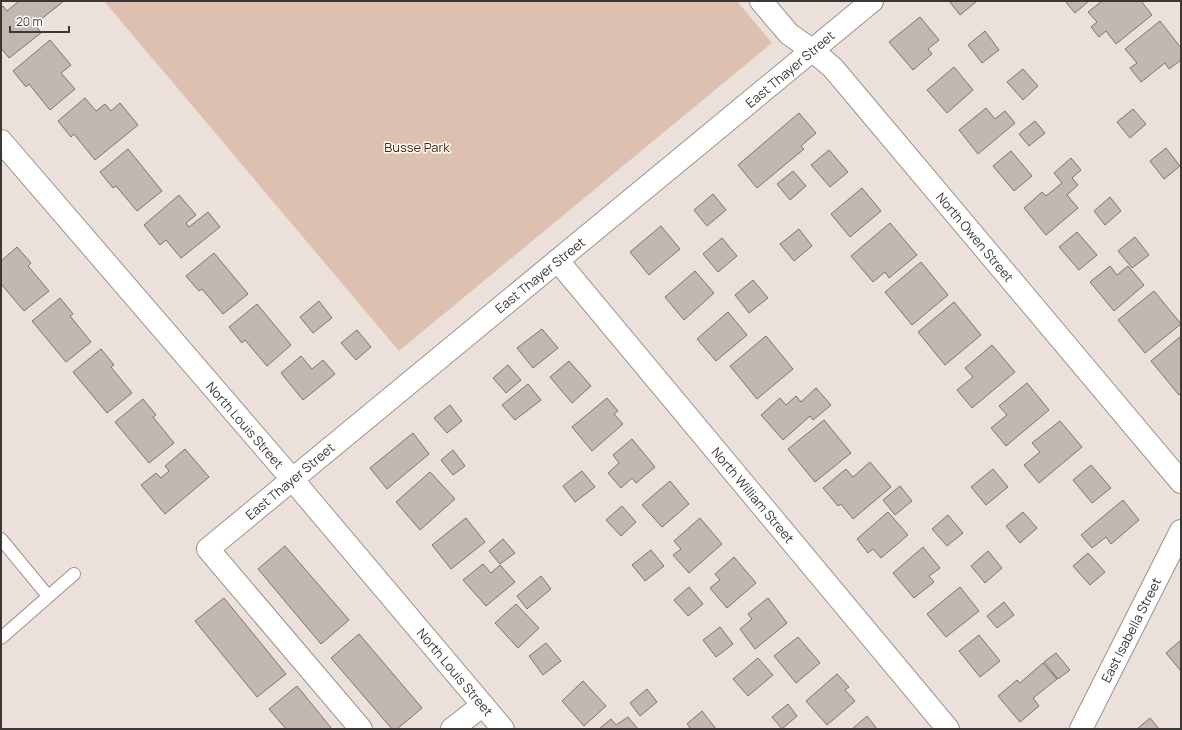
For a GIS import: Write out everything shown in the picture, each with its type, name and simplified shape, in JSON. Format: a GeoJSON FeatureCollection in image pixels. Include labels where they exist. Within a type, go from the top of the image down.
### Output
{"type":"FeatureCollection","features":[{"type":"Feature","properties":{"kind":"street","name":"North Owen Street"},"geometry":{"type":"LineString","coordinates":[[761,1],[789,34],[834,68],[1181,482]]}},
{"type":"Feature","properties":{"kind":"street","name":"East Thayer Street"},"geometry":{"type":"LineString","coordinates":[[360,729],[208,549],[872,1]]}},
{"type":"Feature","properties":{"kind":"street","name":"North Louis Street"},"geometry":{"type":"LineString","coordinates":[[1,140],[292,479],[503,729]]}},
{"type":"Feature","properties":{"kind":"street","name":"North William Street"},"geometry":{"type":"LineString","coordinates":[[558,261],[948,729]]}},
{"type":"Feature","properties":{"kind":"street","name":"East Isabella Street"},"geometry":{"type":"LineString","coordinates":[[1081,729],[1181,531]]}},
{"type":"Feature","properties":{"kind":"street"},"geometry":{"type":"LineString","coordinates":[[452,729],[483,704]]}},
{"type":"Feature","properties":{"kind":"lane"},"geometry":{"type":"LineString","coordinates":[[3,547],[48,596]]}},
{"type":"Feature","properties":{"kind":"lane"},"geometry":{"type":"LineString","coordinates":[[1,638],[74,574]]}},
{"type":"Feature","properties":{"kind":"green space","name":"Busse Park"},"geometry":{"type":"Polygon","coordinates":[[[104,1],[737,1],[772,43],[399,351],[104,1]]]}},
{"type":"Feature","properties":{"kind":"building"},"geometry":{"type":"Polygon","coordinates":[[[19,1],[64,1],[35,24],[41,33],[9,58],[1,48],[1,8],[3,6],[7,11],[19,1]]]}},
{"type":"Feature","properties":{"kind":"building"},"geometry":{"type":"Polygon","coordinates":[[[949,1],[977,1],[960,15],[949,1]]]}},
{"type":"Feature","properties":{"kind":"building"},"geometry":{"type":"Polygon","coordinates":[[[1065,1],[1089,1],[1075,13],[1065,1]]]}},
{"type":"Feature","properties":{"kind":"building"},"geometry":{"type":"Polygon","coordinates":[[[1102,1],[1141,1],[1152,15],[1116,44],[1106,31],[1099,37],[1091,27],[1097,22],[1088,12],[1102,1]]]}},
{"type":"Feature","properties":{"kind":"building"},"geometry":{"type":"Polygon","coordinates":[[[920,17],[939,40],[928,49],[932,54],[913,70],[889,42],[920,17]]]}},
{"type":"Feature","properties":{"kind":"building"},"geometry":{"type":"Polygon","coordinates":[[[1160,21],[1181,48],[1181,60],[1169,69],[1165,63],[1141,82],[1130,68],[1137,63],[1125,49],[1160,21]]]}},
{"type":"Feature","properties":{"kind":"building"},"geometry":{"type":"Polygon","coordinates":[[[985,31],[999,50],[982,63],[968,45],[985,31]]]}},
{"type":"Feature","properties":{"kind":"building"},"geometry":{"type":"Polygon","coordinates":[[[50,40],[71,65],[61,73],[75,89],[50,110],[29,84],[26,87],[13,71],[50,40]]]}},
{"type":"Feature","properties":{"kind":"building"},"geometry":{"type":"Polygon","coordinates":[[[954,67],[973,90],[947,113],[927,90],[954,67]]]}},
{"type":"Feature","properties":{"kind":"building"},"geometry":{"type":"Polygon","coordinates":[[[1023,69],[1038,86],[1023,100],[1007,82],[1023,69]]]}},
{"type":"Feature","properties":{"kind":"building"},"geometry":{"type":"Polygon","coordinates":[[[85,98],[96,111],[105,104],[111,111],[120,103],[138,125],[95,160],[74,134],[71,137],[58,121],[85,98]]]}},
{"type":"Feature","properties":{"kind":"building"},"geometry":{"type":"Polygon","coordinates":[[[986,108],[995,119],[1005,111],[1015,123],[978,154],[959,130],[986,108]]]}},
{"type":"Feature","properties":{"kind":"building"},"geometry":{"type":"Polygon","coordinates":[[[1133,109],[1146,124],[1130,138],[1117,122],[1133,109]]]}},
{"type":"Feature","properties":{"kind":"building"},"geometry":{"type":"Polygon","coordinates":[[[799,113],[816,133],[801,146],[804,149],[757,188],[738,165],[799,113]]]}},
{"type":"Feature","properties":{"kind":"building"},"geometry":{"type":"Polygon","coordinates":[[[1035,121],[1045,133],[1029,146],[1019,134],[1035,121]]]}},
{"type":"Feature","properties":{"kind":"building"},"geometry":{"type":"Polygon","coordinates":[[[1166,148],[1180,166],[1164,179],[1150,161],[1166,148]]]}},
{"type":"Feature","properties":{"kind":"building"},"geometry":{"type":"Polygon","coordinates":[[[128,149],[162,191],[137,211],[116,186],[113,188],[100,172],[128,149]]]}},
{"type":"Feature","properties":{"kind":"building"},"geometry":{"type":"Polygon","coordinates":[[[829,150],[848,172],[830,187],[811,165],[829,150]]]}},
{"type":"Feature","properties":{"kind":"building"},"geometry":{"type":"Polygon","coordinates":[[[1011,151],[1032,176],[1014,191],[993,166],[1011,151]]]}},
{"type":"Feature","properties":{"kind":"building"},"geometry":{"type":"Polygon","coordinates":[[[1071,158],[1081,170],[1072,178],[1078,185],[1067,195],[1078,208],[1046,235],[1024,208],[1042,192],[1046,196],[1062,183],[1054,173],[1071,158]]]}},
{"type":"Feature","properties":{"kind":"building"},"geometry":{"type":"Polygon","coordinates":[[[793,171],[806,186],[790,200],[777,184],[793,171]]]}},
{"type":"Feature","properties":{"kind":"building"},"geometry":{"type":"Polygon","coordinates":[[[862,188],[881,211],[850,237],[831,214],[862,188]]]}},
{"type":"Feature","properties":{"kind":"building"},"geometry":{"type":"Polygon","coordinates":[[[713,194],[726,210],[707,226],[694,210],[713,194]]]}},
{"type":"Feature","properties":{"kind":"building"},"geometry":{"type":"Polygon","coordinates":[[[179,195],[196,215],[186,223],[189,227],[208,212],[220,227],[181,258],[166,240],[160,245],[144,225],[179,195]]]}},
{"type":"Feature","properties":{"kind":"building"},"geometry":{"type":"Polygon","coordinates":[[[1110,197],[1121,211],[1105,225],[1094,211],[1110,197]]]}},
{"type":"Feature","properties":{"kind":"building"},"geometry":{"type":"Polygon","coordinates":[[[890,223],[917,255],[889,278],[885,272],[873,282],[851,256],[890,223]]]}},
{"type":"Feature","properties":{"kind":"building"},"geometry":{"type":"Polygon","coordinates":[[[661,226],[680,249],[649,275],[630,252],[661,226]]]}},
{"type":"Feature","properties":{"kind":"building"},"geometry":{"type":"Polygon","coordinates":[[[799,229],[812,246],[794,261],[780,244],[799,229]]]}},
{"type":"Feature","properties":{"kind":"building"},"geometry":{"type":"Polygon","coordinates":[[[1077,232],[1097,255],[1079,270],[1059,247],[1077,232]]]}},
{"type":"Feature","properties":{"kind":"building"},"geometry":{"type":"Polygon","coordinates":[[[1135,237],[1149,255],[1132,268],[1118,251],[1135,237]]]}},
{"type":"Feature","properties":{"kind":"building"},"geometry":{"type":"Polygon","coordinates":[[[722,238],[737,256],[718,272],[703,254],[722,238]]]}},
{"type":"Feature","properties":{"kind":"building"},"geometry":{"type":"Polygon","coordinates":[[[17,247],[31,263],[28,266],[49,291],[24,311],[1,284],[1,261],[17,247]]]}},
{"type":"Feature","properties":{"kind":"building"},"geometry":{"type":"Polygon","coordinates":[[[214,253],[248,294],[223,314],[202,289],[199,291],[186,276],[214,253]]]}},
{"type":"Feature","properties":{"kind":"building"},"geometry":{"type":"Polygon","coordinates":[[[921,262],[948,295],[912,325],[885,292],[921,262]]]}},
{"type":"Feature","properties":{"kind":"building"},"geometry":{"type":"Polygon","coordinates":[[[1110,266],[1117,275],[1128,266],[1144,285],[1114,311],[1090,282],[1110,266]]]}},
{"type":"Feature","properties":{"kind":"building"},"geometry":{"type":"Polygon","coordinates":[[[695,271],[714,293],[684,320],[665,297],[695,271]]]}},
{"type":"Feature","properties":{"kind":"building"},"geometry":{"type":"Polygon","coordinates":[[[753,280],[768,298],[749,313],[735,295],[753,280]]]}},
{"type":"Feature","properties":{"kind":"building"},"geometry":{"type":"Polygon","coordinates":[[[1154,291],[1181,324],[1145,353],[1118,320],[1154,291]]]}},
{"type":"Feature","properties":{"kind":"building"},"geometry":{"type":"Polygon","coordinates":[[[60,298],[73,314],[70,316],[91,342],[66,362],[32,321],[60,298]]]}},
{"type":"Feature","properties":{"kind":"building"},"geometry":{"type":"Polygon","coordinates":[[[319,301],[332,318],[313,333],[300,317],[319,301]]]}},
{"type":"Feature","properties":{"kind":"building"},"geometry":{"type":"Polygon","coordinates":[[[954,302],[981,335],[945,365],[918,332],[954,302]]]}},
{"type":"Feature","properties":{"kind":"building"},"geometry":{"type":"Polygon","coordinates":[[[257,304],[291,345],[267,366],[245,340],[242,343],[229,327],[257,304]]]}},
{"type":"Feature","properties":{"kind":"building"},"geometry":{"type":"Polygon","coordinates":[[[728,312],[747,335],[716,361],[697,339],[728,312]]]}},
{"type":"Feature","properties":{"kind":"building"},"geometry":{"type":"Polygon","coordinates":[[[542,329],[558,348],[533,368],[517,348],[542,329]]]}},
{"type":"Feature","properties":{"kind":"building"},"geometry":{"type":"Polygon","coordinates":[[[357,330],[371,347],[356,360],[341,343],[357,330]]]}},
{"type":"Feature","properties":{"kind":"building"},"geometry":{"type":"Polygon","coordinates":[[[766,336],[793,369],[757,399],[730,366],[766,336]]]}},
{"type":"Feature","properties":{"kind":"building"},"geometry":{"type":"Polygon","coordinates":[[[1181,336],[1181,393],[1179,395],[1151,361],[1181,336]]]}},
{"type":"Feature","properties":{"kind":"building"},"geometry":{"type":"Polygon","coordinates":[[[992,345],[1015,372],[972,408],[957,390],[973,377],[965,368],[992,345]]]}},
{"type":"Feature","properties":{"kind":"building"},"geometry":{"type":"Polygon","coordinates":[[[101,349],[114,365],[111,367],[132,393],[107,413],[73,372],[101,349]]]}},
{"type":"Feature","properties":{"kind":"building"},"geometry":{"type":"Polygon","coordinates":[[[301,356],[312,369],[323,360],[335,374],[303,400],[281,373],[301,356]]]}},
{"type":"Feature","properties":{"kind":"building"},"geometry":{"type":"Polygon","coordinates":[[[569,361],[591,386],[572,403],[550,377],[569,361]]]}},
{"type":"Feature","properties":{"kind":"building"},"geometry":{"type":"Polygon","coordinates":[[[508,365],[521,380],[506,393],[493,378],[508,365]]]}},
{"type":"Feature","properties":{"kind":"building"},"geometry":{"type":"Polygon","coordinates":[[[1027,383],[1049,410],[1006,446],[991,428],[1007,415],[999,406],[1027,383]]]}},
{"type":"Feature","properties":{"kind":"building"},"geometry":{"type":"Polygon","coordinates":[[[528,384],[541,400],[515,420],[502,405],[528,384]]]}},
{"type":"Feature","properties":{"kind":"building"},"geometry":{"type":"Polygon","coordinates":[[[816,388],[831,405],[813,420],[810,416],[783,440],[761,415],[780,398],[786,405],[796,396],[801,402],[816,388]]]}},
{"type":"Feature","properties":{"kind":"building"},"geometry":{"type":"Polygon","coordinates":[[[607,398],[618,411],[614,414],[623,424],[592,451],[572,427],[607,398]]]}},
{"type":"Feature","properties":{"kind":"building"},"geometry":{"type":"Polygon","coordinates":[[[143,399],[156,415],[153,417],[174,443],[149,463],[115,422],[143,399]]]}},
{"type":"Feature","properties":{"kind":"building"},"geometry":{"type":"Polygon","coordinates":[[[450,405],[462,421],[447,433],[434,418],[450,405]]]}},
{"type":"Feature","properties":{"kind":"building"},"geometry":{"type":"Polygon","coordinates":[[[824,420],[851,453],[815,482],[788,449],[824,420]]]}},
{"type":"Feature","properties":{"kind":"building"},"geometry":{"type":"Polygon","coordinates":[[[1060,421],[1082,447],[1039,483],[1024,465],[1040,452],[1032,443],[1060,421]]]}},
{"type":"Feature","properties":{"kind":"building"},"geometry":{"type":"Polygon","coordinates":[[[413,433],[429,454],[387,489],[370,468],[413,433]]]}},
{"type":"Feature","properties":{"kind":"building"},"geometry":{"type":"Polygon","coordinates":[[[632,439],[655,467],[636,483],[632,478],[621,488],[608,473],[619,463],[613,455],[632,439]]]}},
{"type":"Feature","properties":{"kind":"building"},"geometry":{"type":"Polygon","coordinates":[[[185,449],[209,477],[165,514],[141,485],[156,473],[161,478],[169,471],[165,466],[185,449]]]}},
{"type":"Feature","properties":{"kind":"building"},"geometry":{"type":"Polygon","coordinates":[[[453,450],[465,466],[453,475],[441,460],[453,450]]]}},
{"type":"Feature","properties":{"kind":"building"},"geometry":{"type":"Polygon","coordinates":[[[870,462],[891,487],[853,519],[841,504],[838,506],[823,488],[846,469],[853,477],[870,462]]]}},
{"type":"Feature","properties":{"kind":"building"},"geometry":{"type":"Polygon","coordinates":[[[1091,465],[1111,488],[1092,503],[1073,480],[1091,465]]]}},
{"type":"Feature","properties":{"kind":"building"},"geometry":{"type":"Polygon","coordinates":[[[993,469],[1008,487],[986,505],[971,487],[993,469]]]}},
{"type":"Feature","properties":{"kind":"building"},"geometry":{"type":"Polygon","coordinates":[[[582,471],[595,487],[575,502],[563,486],[582,471]]]}},
{"type":"Feature","properties":{"kind":"building"},"geometry":{"type":"Polygon","coordinates":[[[430,472],[455,499],[420,530],[396,502],[430,472]]]}},
{"type":"Feature","properties":{"kind":"building"},"geometry":{"type":"Polygon","coordinates":[[[670,481],[689,504],[662,527],[642,505],[670,481]]]}},
{"type":"Feature","properties":{"kind":"building"},"geometry":{"type":"Polygon","coordinates":[[[900,486],[912,501],[895,515],[883,500],[900,486]]]}},
{"type":"Feature","properties":{"kind":"building"},"geometry":{"type":"Polygon","coordinates":[[[1123,500],[1139,520],[1111,544],[1106,537],[1092,548],[1081,535],[1123,500]]]}},
{"type":"Feature","properties":{"kind":"building"},"geometry":{"type":"Polygon","coordinates":[[[622,506],[636,522],[621,536],[606,520],[622,506]]]}},
{"type":"Feature","properties":{"kind":"building"},"geometry":{"type":"Polygon","coordinates":[[[888,512],[908,535],[881,558],[873,549],[868,553],[857,539],[888,512]]]}},
{"type":"Feature","properties":{"kind":"building"},"geometry":{"type":"Polygon","coordinates":[[[1023,512],[1037,528],[1020,543],[1006,526],[1023,512]]]}},
{"type":"Feature","properties":{"kind":"building"},"geometry":{"type":"Polygon","coordinates":[[[948,515],[963,533],[947,546],[932,529],[948,515]]]}},
{"type":"Feature","properties":{"kind":"building"},"geometry":{"type":"Polygon","coordinates":[[[466,518],[485,542],[451,569],[432,545],[466,518]]]}},
{"type":"Feature","properties":{"kind":"building"},"geometry":{"type":"Polygon","coordinates":[[[700,518],[722,544],[689,573],[673,555],[681,549],[674,541],[700,518]]]}},
{"type":"Feature","properties":{"kind":"building"},"geometry":{"type":"Polygon","coordinates":[[[503,539],[515,553],[500,564],[489,551],[503,539]]]}},
{"type":"Feature","properties":{"kind":"building"},"geometry":{"type":"Polygon","coordinates":[[[285,546],[349,620],[321,644],[258,569],[285,546]]]}},
{"type":"Feature","properties":{"kind":"building"},"geometry":{"type":"Polygon","coordinates":[[[923,547],[940,568],[929,576],[934,582],[914,598],[893,573],[923,547]]]}},
{"type":"Feature","properties":{"kind":"building"},"geometry":{"type":"Polygon","coordinates":[[[651,550],[664,566],[645,581],[632,565],[651,550]]]}},
{"type":"Feature","properties":{"kind":"building"},"geometry":{"type":"Polygon","coordinates":[[[988,551],[1002,568],[985,583],[971,566],[988,551]]]}},
{"type":"Feature","properties":{"kind":"building"},"geometry":{"type":"Polygon","coordinates":[[[1088,553],[1105,572],[1090,585],[1073,566],[1088,553]]]}},
{"type":"Feature","properties":{"kind":"building"},"geometry":{"type":"Polygon","coordinates":[[[734,557],[756,583],[727,608],[710,588],[720,580],[715,574],[734,557]]]}},
{"type":"Feature","properties":{"kind":"building"},"geometry":{"type":"Polygon","coordinates":[[[483,564],[491,573],[500,565],[515,582],[486,606],[463,580],[483,564]]]}},
{"type":"Feature","properties":{"kind":"building"},"geometry":{"type":"Polygon","coordinates":[[[541,576],[551,589],[527,609],[517,596],[541,576]]]}},
{"type":"Feature","properties":{"kind":"building"},"geometry":{"type":"Polygon","coordinates":[[[689,587],[703,604],[688,616],[674,600],[689,587]]]}},
{"type":"Feature","properties":{"kind":"building"},"geometry":{"type":"Polygon","coordinates":[[[960,587],[979,611],[946,637],[927,614],[960,587]]]}},
{"type":"Feature","properties":{"kind":"building"},"geometry":{"type":"Polygon","coordinates":[[[224,598],[286,674],[257,697],[195,621],[224,598]]]}},
{"type":"Feature","properties":{"kind":"building"},"geometry":{"type":"Polygon","coordinates":[[[768,598],[787,623],[755,649],[740,629],[752,619],[748,614],[768,598]]]}},
{"type":"Feature","properties":{"kind":"building"},"geometry":{"type":"Polygon","coordinates":[[[1004,602],[1014,615],[997,628],[987,616],[1004,602]]]}},
{"type":"Feature","properties":{"kind":"building"},"geometry":{"type":"Polygon","coordinates":[[[516,604],[539,628],[518,648],[495,623],[516,604]]]}},
{"type":"Feature","properties":{"kind":"building"},"geometry":{"type":"Polygon","coordinates":[[[720,627],[733,644],[716,657],[703,640],[720,627]]]}},
{"type":"Feature","properties":{"kind":"building"},"geometry":{"type":"Polygon","coordinates":[[[359,634],[422,708],[397,729],[392,729],[331,658],[359,634]]]}},
{"type":"Feature","properties":{"kind":"building"},"geometry":{"type":"Polygon","coordinates":[[[979,635],[1000,661],[980,677],[959,651],[979,635]]]}},
{"type":"Feature","properties":{"kind":"building"},"geometry":{"type":"Polygon","coordinates":[[[798,637],[820,663],[796,683],[774,656],[798,637]]]}},
{"type":"Feature","properties":{"kind":"building"},"geometry":{"type":"Polygon","coordinates":[[[1181,640],[1181,671],[1166,653],[1181,640]]]}},
{"type":"Feature","properties":{"kind":"building"},"geometry":{"type":"Polygon","coordinates":[[[546,643],[561,661],[543,675],[529,656],[546,643]]]}},
{"type":"Feature","properties":{"kind":"building"},"geometry":{"type":"Polygon","coordinates":[[[1056,653],[1070,670],[1058,679],[1044,662],[1056,653]]]}},
{"type":"Feature","properties":{"kind":"building"},"geometry":{"type":"Polygon","coordinates":[[[758,658],[773,675],[748,696],[733,679],[758,658]]]}},
{"type":"Feature","properties":{"kind":"building"},"geometry":{"type":"Polygon","coordinates":[[[1043,663],[1057,679],[1033,698],[1039,706],[1020,722],[998,696],[1017,680],[1020,683],[1043,663]]]}},
{"type":"Feature","properties":{"kind":"building"},"geometry":{"type":"Polygon","coordinates":[[[837,674],[849,687],[845,690],[855,701],[827,725],[806,701],[837,674]]]}},
{"type":"Feature","properties":{"kind":"building"},"geometry":{"type":"Polygon","coordinates":[[[583,681],[606,706],[584,726],[562,701],[583,681]]]}},
{"type":"Feature","properties":{"kind":"building"},"geometry":{"type":"Polygon","coordinates":[[[297,686],[332,729],[286,729],[269,709],[297,686]]]}},
{"type":"Feature","properties":{"kind":"building"},"geometry":{"type":"Polygon","coordinates":[[[647,689],[657,702],[640,716],[630,703],[647,689]]]}},
{"type":"Feature","properties":{"kind":"building"},"geometry":{"type":"Polygon","coordinates":[[[788,704],[797,716],[782,729],[772,717],[788,704]]]}},
{"type":"Feature","properties":{"kind":"building"},"geometry":{"type":"Polygon","coordinates":[[[702,711],[716,729],[691,729],[687,724],[702,711]]]}},
{"type":"Feature","properties":{"kind":"building"},"geometry":{"type":"Polygon","coordinates":[[[867,716],[877,729],[852,729],[867,716]]]}},
{"type":"Feature","properties":{"kind":"building"},"geometry":{"type":"Polygon","coordinates":[[[628,717],[638,729],[599,729],[611,719],[616,725],[628,717]]]}},
{"type":"Feature","properties":{"kind":"building"},"geometry":{"type":"Polygon","coordinates":[[[1150,718],[1159,729],[1137,729],[1150,718]]]}}]}
